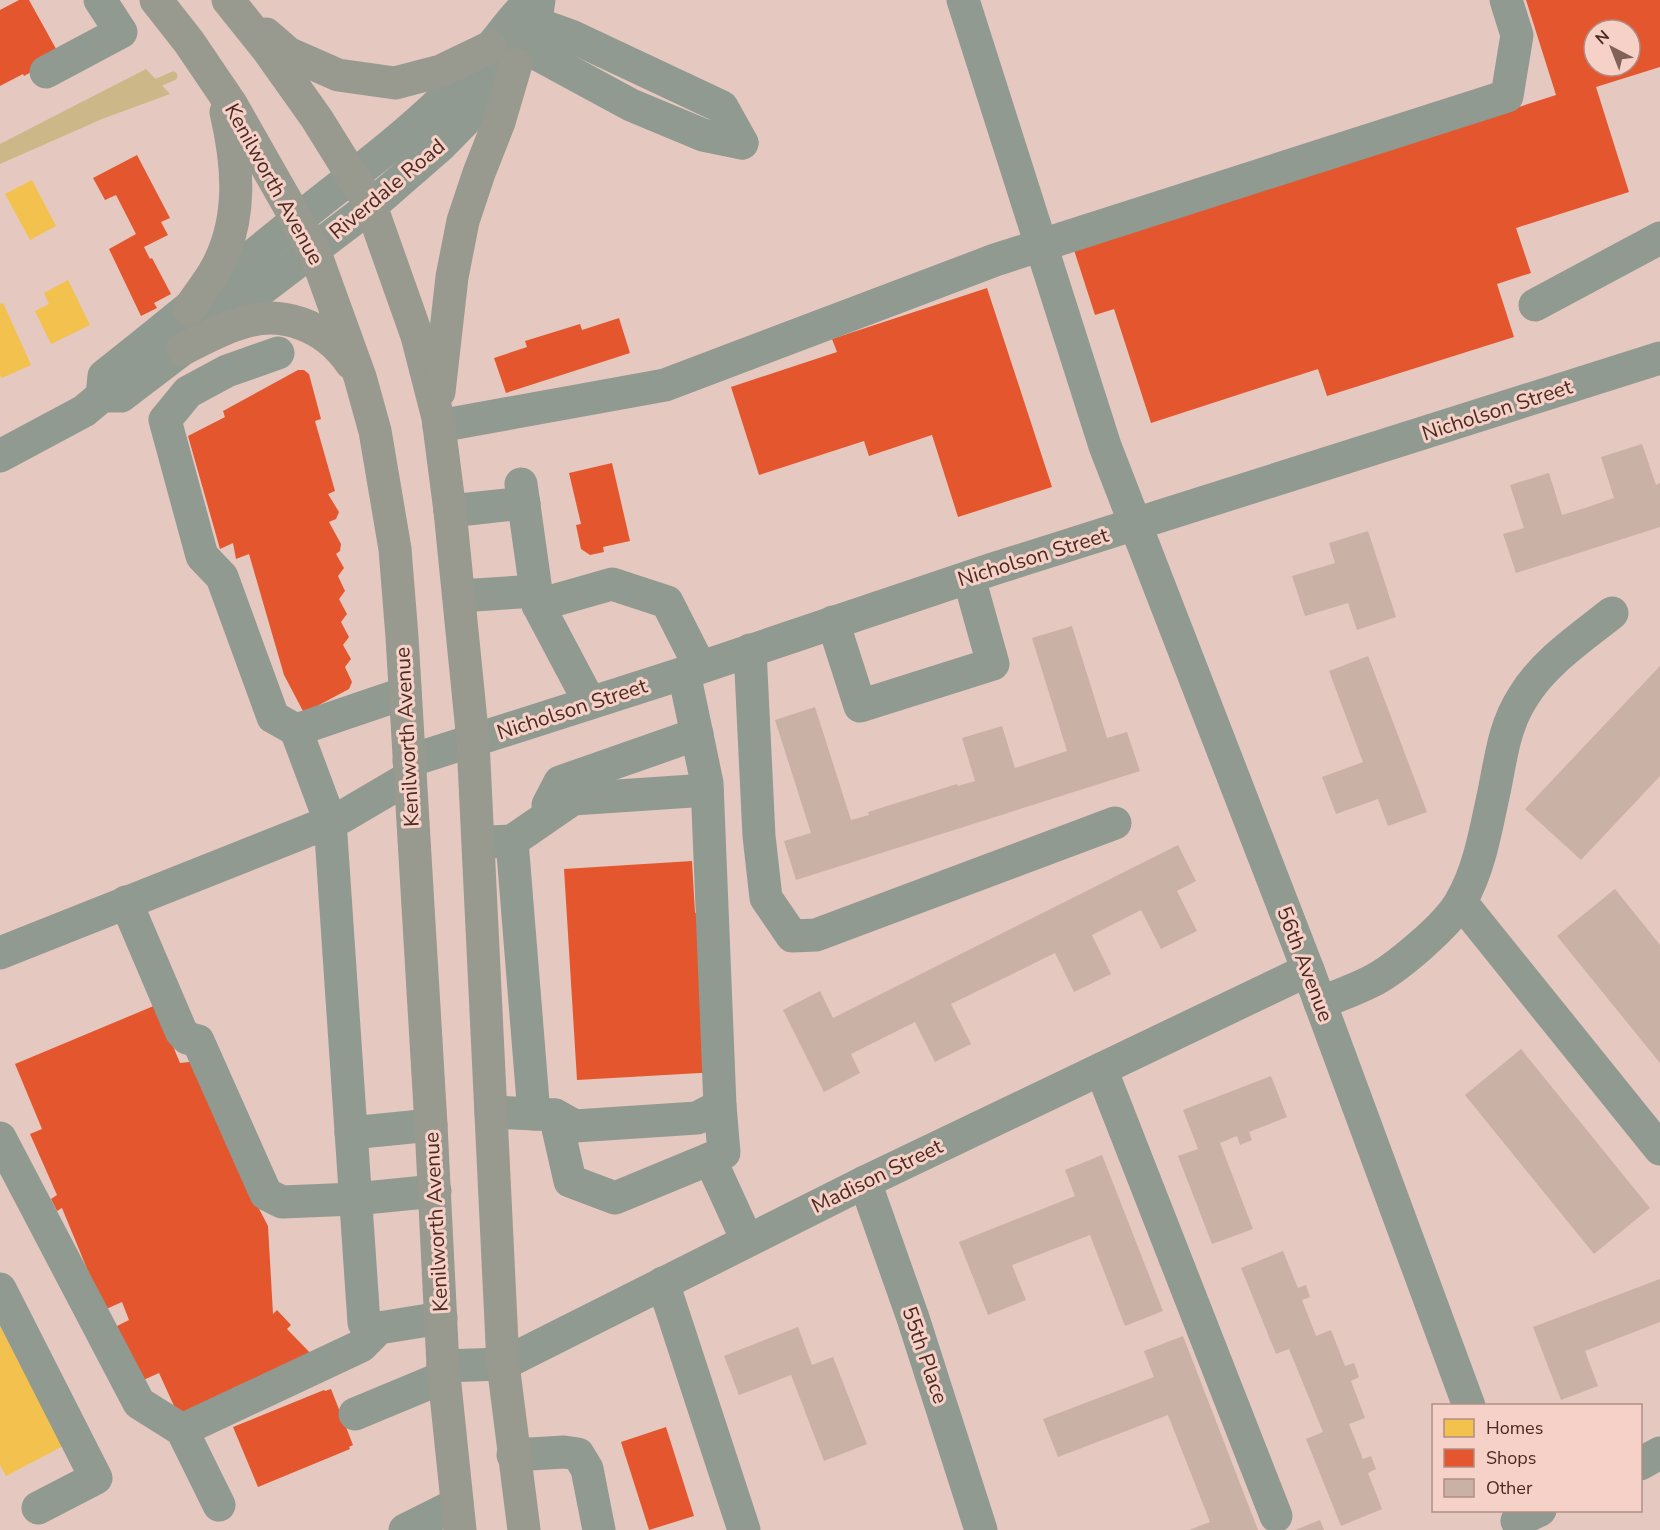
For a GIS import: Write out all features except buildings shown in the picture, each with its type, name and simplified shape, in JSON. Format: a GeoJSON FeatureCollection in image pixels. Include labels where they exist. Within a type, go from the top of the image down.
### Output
{"type":"FeatureCollection","features":[{"type":"Feature","properties":{"kind":"main road","name":"Kenilworth Avenue"},"geometry":{"type":"LineString","coordinates":[[156,0],[213,76],[314,250],[360,378],[375,431],[395,549],[444,1371],[459,1517]]}},
{"type":"Feature","properties":{"kind":"main road"},"geometry":{"type":"LineString","coordinates":[[231,3],[288,53],[338,75],[395,83],[441,71],[523,30]]}},
{"type":"Feature","properties":{"kind":"main road"},"geometry":{"type":"LineString","coordinates":[[231,3],[317,119],[371,206],[417,336],[438,422],[450,511],[473,741],[503,1364],[524,1530]]}},
{"type":"Feature","properties":{"kind":"main road"},"geometry":{"type":"LineString","coordinates":[[438,422],[440,378],[452,277],[463,221],[478,173],[499,122],[523,30]]}},
{"type":"Feature","properties":{"kind":"main road"},"geometry":{"type":"LineString","coordinates":[[189,309],[217,267],[231,233],[237,197],[230,131],[213,76]]}},
{"type":"Feature","properties":{"kind":"main road"},"geometry":{"type":"LineString","coordinates":[[174,356],[239,323],[270,317],[279,318],[314,328],[331,339],[360,378]]}},
{"type":"Feature","properties":{"kind":"street"},"geometry":{"type":"LineString","coordinates":[[46,72],[121,32],[100,0]]}},
{"type":"Feature","properties":{"kind":"street","name":"56th Avenue"},"geometry":{"type":"LineString","coordinates":[[963,0],[1105,446],[1308,970],[1468,1404]]}},
{"type":"Feature","properties":{"kind":"street"},"geometry":{"type":"LineString","coordinates":[[438,422],[665,385],[995,260],[1507,96],[1516,35],[1506,0]]}},
{"type":"Feature","properties":{"kind":"street"},"geometry":{"type":"LineString","coordinates":[[523,30],[571,36],[722,107],[742,143],[703,135],[632,105],[523,30]]}},
{"type":"Feature","properties":{"kind":"street","name":"Riverdale Road"},"geometry":{"type":"LineString","coordinates":[[102,396],[104,375],[353,177],[523,30]]}},
{"type":"Feature","properties":{"kind":"street","name":"Riverdale Road"},"geometry":{"type":"LineString","coordinates":[[0,456],[84,411],[102,396],[121,396],[371,206],[441,145],[494,91],[523,30]]}},
{"type":"Feature","properties":{"kind":"street"},"geometry":{"type":"LineString","coordinates":[[1535,305],[1660,238]]}},
{"type":"Feature","properties":{"kind":"street"},"geometry":{"type":"LineString","coordinates":[[278,353],[227,371],[188,392],[165,420],[202,555],[222,577],[273,717],[296,730],[330,821],[364,1323],[378,1328],[441,1318]]}},
{"type":"Feature","properties":{"kind":"street"},"geometry":{"type":"LineString","coordinates":[[174,356],[188,392]]}},
{"type":"Feature","properties":{"kind":"street","name":"Nicholson Street"},"geometry":{"type":"LineString","coordinates":[[0,953],[342,817],[409,769],[473,741],[832,622],[1660,358]]}},
{"type":"Feature","properties":{"kind":"street"},"geometry":{"type":"LineString","coordinates":[[450,511],[522,494],[537,598],[590,703]]}},
{"type":"Feature","properties":{"kind":"street"},"geometry":{"type":"LineString","coordinates":[[832,622],[860,706],[993,664],[969,578]]}},
{"type":"Feature","properties":{"kind":"street"},"geometry":{"type":"LineString","coordinates":[[459,596],[537,598],[612,584],[667,602],[692,670],[696,734],[707,790],[724,1153],[615,1198],[570,1181],[544,1114],[512,841]]}},
{"type":"Feature","properties":{"kind":"street"},"geometry":{"type":"LineString","coordinates":[[1320,1003],[1381,976],[1435,932],[1461,902],[1474,872],[1494,792],[1503,741],[1512,715],[1524,694],[1559,656],[1612,613]]}},
{"type":"Feature","properties":{"kind":"street"},"geometry":{"type":"LineString","coordinates":[[750,650],[759,836],[766,898],[792,936],[816,935],[1115,824]]}},
{"type":"Feature","properties":{"kind":"street"},"geometry":{"type":"LineString","coordinates":[[296,730],[405,693]]}},
{"type":"Feature","properties":{"kind":"street"},"geometry":{"type":"LineString","coordinates":[[539,823],[560,782],[696,734]]}},
{"type":"Feature","properties":{"kind":"street"},"geometry":{"type":"LineString","coordinates":[[478,843],[512,841],[573,799],[707,790]]}},
{"type":"Feature","properties":{"kind":"street"},"geometry":{"type":"LineString","coordinates":[[126,902],[181,1031],[187,1038],[198,1041],[266,1194],[282,1202],[355,1199],[435,1191]]}},
{"type":"Feature","properties":{"kind":"street"},"geometry":{"type":"LineString","coordinates":[[1461,902],[1660,1149]]}},
{"type":"Feature","properties":{"kind":"street","name":"Madison Street"},"geometry":{"type":"LineString","coordinates":[[444,1371],[503,1364],[865,1182],[1308,970]]}},
{"type":"Feature","properties":{"kind":"street"},"geometry":{"type":"LineString","coordinates":[[1101,1069],[1276,1516]]}},
{"type":"Feature","properties":{"kind":"street"},"geometry":{"type":"LineString","coordinates":[[491,1112],[544,1114],[575,1126],[697,1118],[720,1106]]}},
{"type":"Feature","properties":{"kind":"street"},"geometry":{"type":"LineString","coordinates":[[351,1133],[431,1125]]}},
{"type":"Feature","properties":{"kind":"street"},"geometry":{"type":"LineString","coordinates":[[0,1138],[139,1403],[182,1430],[219,1505]]}},
{"type":"Feature","properties":{"kind":"street"},"geometry":{"type":"LineString","coordinates":[[710,1159],[747,1240]]}},
{"type":"Feature","properties":{"kind":"street","name":"55th Place"},"geometry":{"type":"LineString","coordinates":[[865,1182],[916,1329],[981,1530]]}},
{"type":"Feature","properties":{"kind":"street"},"geometry":{"type":"LineString","coordinates":[[663,1283],[744,1530]]}},
{"type":"Feature","properties":{"kind":"street"},"geometry":{"type":"LineString","coordinates":[[0,1288],[96,1478],[38,1508]]}},
{"type":"Feature","properties":{"kind":"street"},"geometry":{"type":"LineString","coordinates":[[182,1430],[362,1347],[378,1328]]}},
{"type":"Feature","properties":{"kind":"street"},"geometry":{"type":"LineString","coordinates":[[355,1414],[444,1371]]}},
{"type":"Feature","properties":{"kind":"street"},"geometry":{"type":"LineString","coordinates":[[513,1455],[564,1452],[578,1454],[587,1469],[599,1530]]}},
{"type":"Feature","properties":{"kind":"street"},"geometry":{"type":"LineString","coordinates":[[1642,1463],[1660,1454]]}},
{"type":"Feature","properties":{"kind":"street"},"geometry":{"type":"LineString","coordinates":[[405,1530],[459,1517]]}},
{"type":"Feature","properties":{"kind":"shaded area"},"geometry":{"type":"Polygon","coordinates":[[[146,69],[170,94],[102,119],[0,164],[0,144],[146,69]]]}},
{"type":"Feature","properties":{"kind":"waterway"},"geometry":{"type":"LineString","coordinates":[[148,87],[173,76]]}}]}
